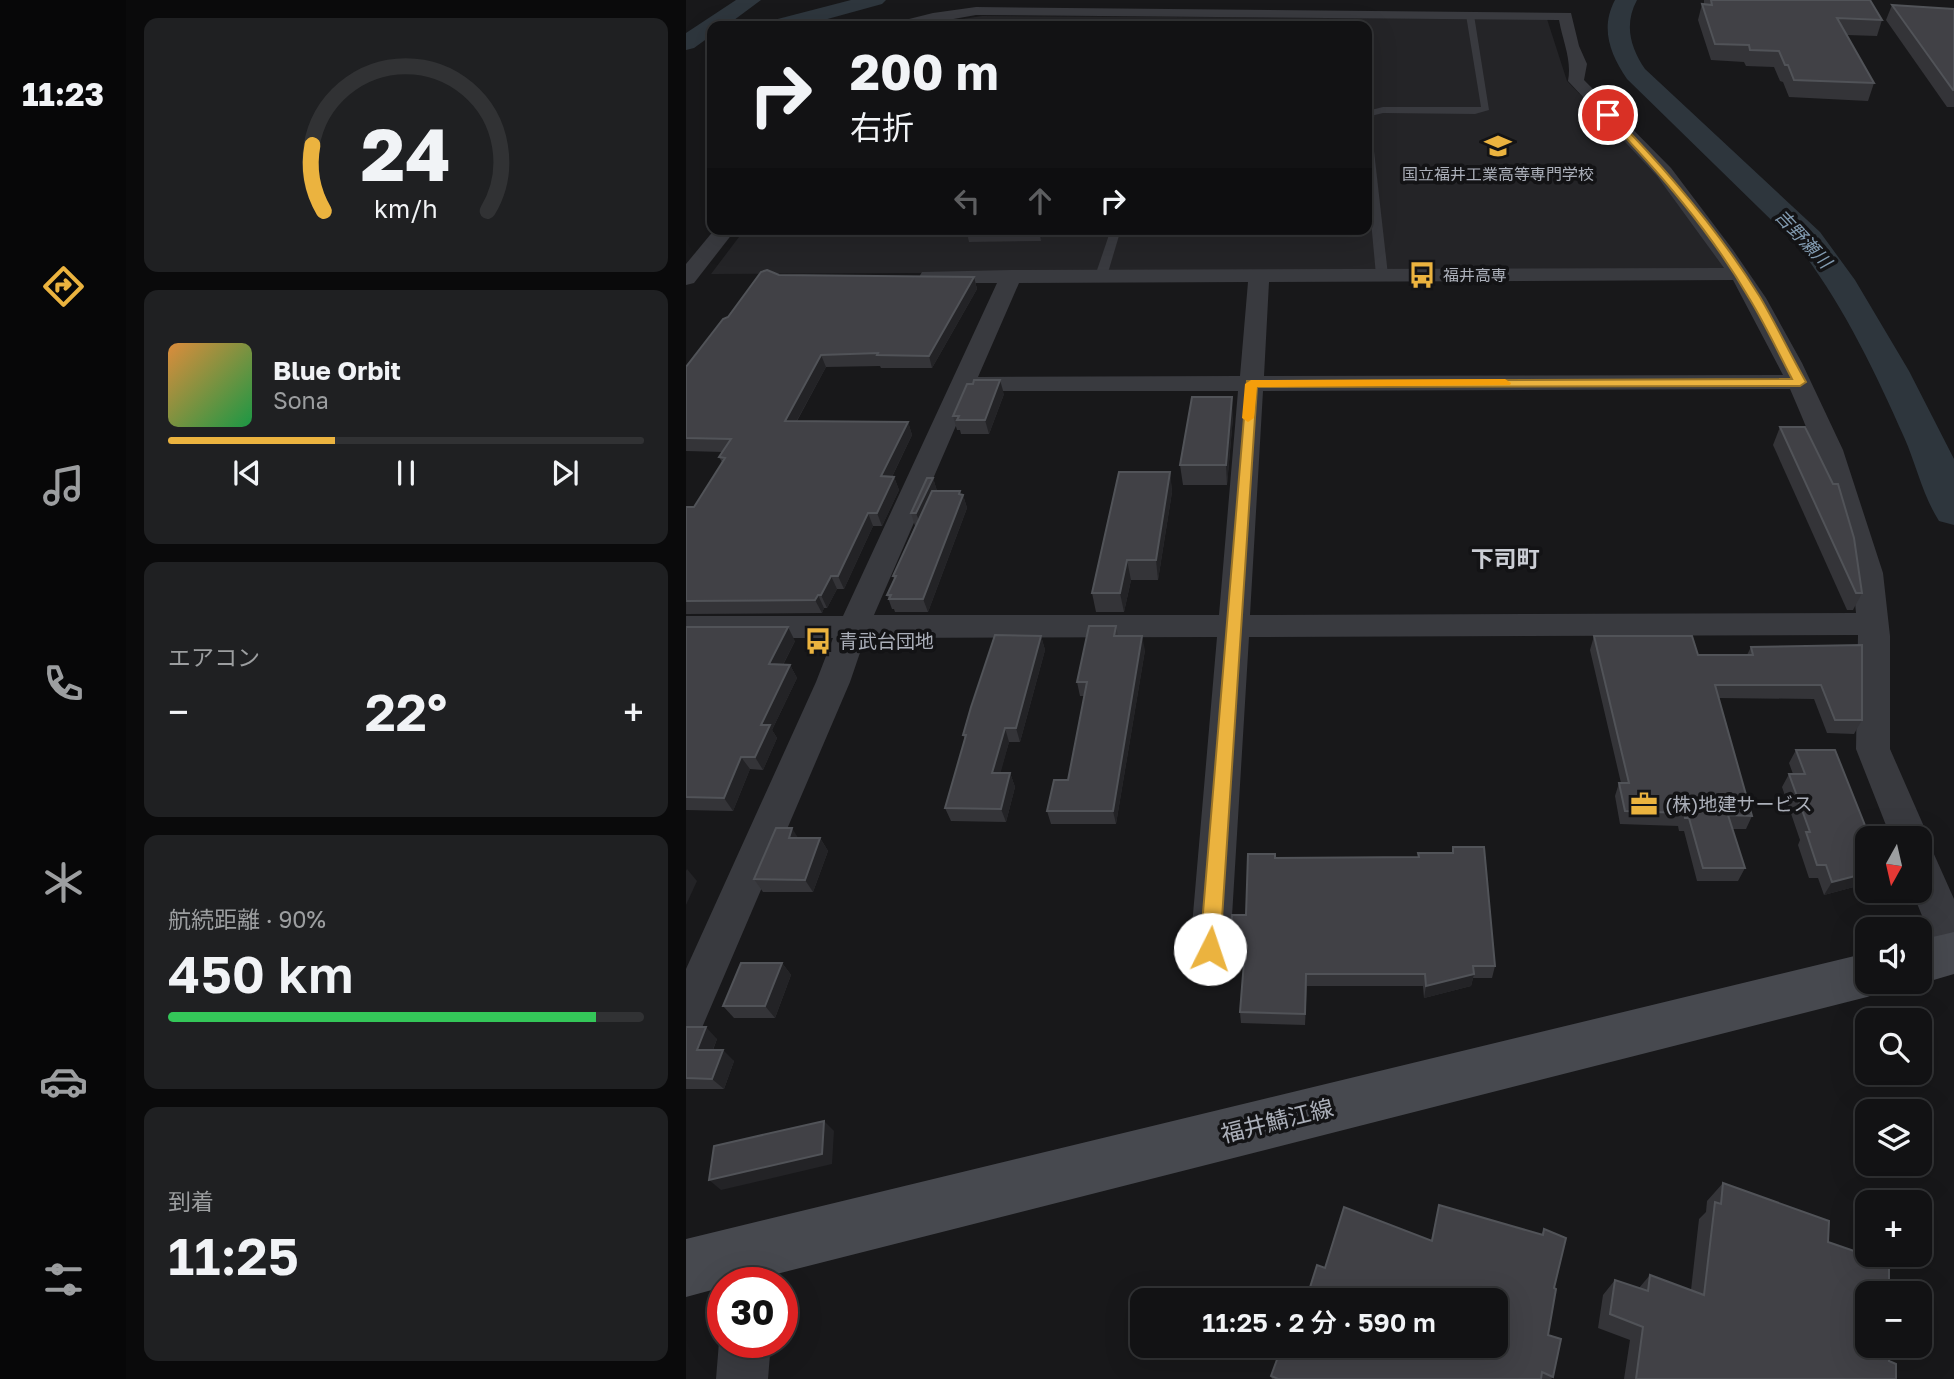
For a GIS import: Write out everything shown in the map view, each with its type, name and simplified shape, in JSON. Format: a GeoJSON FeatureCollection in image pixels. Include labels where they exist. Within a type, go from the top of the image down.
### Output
{"type":"FeatureCollection","features":[{"type":"Feature","properties":{"kind":"main road"},"geometry":{"type":"LineString","coordinates":[[1932,959],[1954,953]]}},
{"type":"Feature","properties":{"kind":"main road","name":"福井鯖江線"},"geometry":{"type":"LineString","coordinates":[[752,1267],[1855,978]]}},
{"type":"Feature","properties":{"kind":"main road","name":"福井鯖江線"},"geometry":{"type":"LineString","coordinates":[[686,1268],[707,1268]]}},
{"type":"Feature","properties":{"kind":"street"},"geometry":{"type":"LineString","coordinates":[[1201,0],[1213,14]]}},
{"type":"Feature","properties":{"kind":"street"},"geometry":{"type":"LineString","coordinates":[[1373,0],[1411,15]]}},
{"type":"Feature","properties":{"kind":"street"},"geometry":{"type":"LineString","coordinates":[[917,21],[976,11],[1411,15],[1572,11],[1571,46],[1579,64],[1576,81],[1655,162],[1726,254],[1755,298],[1800,382],[1830,450],[1867,573],[1873,624],[1873,749],[1905,826]]}},
{"type":"Feature","properties":{"kind":"street"},"geometry":{"type":"LineString","coordinates":[[1623,161],[1655,162]]}},
{"type":"Feature","properties":{"kind":"street"},"geometry":{"type":"LineString","coordinates":[[686,278],[721,235]]}},
{"type":"Feature","properties":{"kind":"street"},"geometry":{"type":"LineString","coordinates":[[904,277],[1738,274]]}},
{"type":"Feature","properties":{"kind":"street"},"geometry":{"type":"LineString","coordinates":[[1210,949],[1259,275]]}},
{"type":"Feature","properties":{"kind":"street"},"geometry":{"type":"LineString","coordinates":[[686,1016],[833,682],[853,627],[910,506],[961,384],[1011,276]]}},
{"type":"Feature","properties":{"kind":"street"},"geometry":{"type":"LineString","coordinates":[[961,384],[1800,382]]}},
{"type":"Feature","properties":{"kind":"street"},"geometry":{"type":"LineString","coordinates":[[686,627],[1873,624]]}},
{"type":"Feature","properties":{"kind":"street"},"geometry":{"type":"LineString","coordinates":[[1932,893],[1954,947]]}},
{"type":"Feature","properties":{"kind":"street"},"geometry":{"type":"LineString","coordinates":[[743,1379],[745,1358]]}},
{"type":"Feature","properties":{"kind":"lane"},"geometry":{"type":"LineString","coordinates":[[1372,113],[1383,110],[1475,111],[1486,108],[1470,15]]}},
{"type":"Feature","properties":{"kind":"lane"},"geometry":{"type":"LineString","coordinates":[[1372,203],[1381,275]]}},
{"type":"Feature","properties":{"kind":"lane"},"geometry":{"type":"LineString","coordinates":[[1101,276],[1113,235]]}},
{"type":"Feature","properties":{"kind":"shaded area","name":"国立福井工業高等専門学校"},"geometry":{"type":"Polygon","coordinates":[[[982,16],[1547,19],[1567,81],[1656,172],[1725,269],[711,274],[740,235],[1372,235],[1372,21],[949,21],[982,16]]]}},
{"type":"Feature","properties":{"kind":"building"},"geometry":{"type":"Polygon","coordinates":[[[1711,0],[1870,0],[1882,20],[1837,18],[1874,83],[1794,80],[1779,51],[1750,50],[1749,45],[1715,44],[1702,4],[1712,5],[1711,0]]]}},
{"type":"Feature","properties":{"kind":"building"},"geometry":{"type":"Polygon","coordinates":[[[1892,5],[1954,9],[1954,90],[1953,90],[1892,5]]]}},
{"type":"Feature","properties":{"kind":"building"},"geometry":{"type":"Polygon","coordinates":[[[767,270],[779,275],[974,277],[929,356],[877,355],[878,353],[821,355],[785,421],[908,422],[881,476],[894,477],[877,513],[868,513],[838,576],[831,576],[821,595],[815,600],[686,601],[686,507],[694,507],[725,458],[719,457],[731,439],[686,438],[686,367],[761,272],[767,270]]]}},
{"type":"Feature","properties":{"kind":"building"},"geometry":{"type":"Polygon","coordinates":[[[974,380],[1000,380],[985,420],[957,420],[959,416],[953,416],[967,384],[973,384],[974,380]]]}},
{"type":"Feature","properties":{"kind":"building"},"geometry":{"type":"Polygon","coordinates":[[[1192,397],[1232,397],[1226,465],[1180,465],[1192,397]]]}},
{"type":"Feature","properties":{"kind":"building"},"geometry":{"type":"Polygon","coordinates":[[[1780,427],[1805,427],[1833,484],[1838,484],[1854,538],[1862,593],[1856,593],[1780,427]]]}},
{"type":"Feature","properties":{"kind":"building"},"geometry":{"type":"Polygon","coordinates":[[[1119,472],[1170,472],[1156,560],[1127,560],[1120,593],[1092,593],[1119,472]]]}},
{"type":"Feature","properties":{"kind":"building"},"geometry":{"type":"Polygon","coordinates":[[[927,478],[933,478],[916,513],[911,513],[927,478]]]}},
{"type":"Feature","properties":{"kind":"building"},"geometry":{"type":"Polygon","coordinates":[[[932,491],[960,491],[959,494],[963,495],[923,599],[889,599],[891,595],[887,595],[896,576],[893,576],[932,491]]]}},
{"type":"Feature","properties":{"kind":"building"},"geometry":{"type":"Polygon","coordinates":[[[1089,626],[1116,626],[1114,636],[1142,636],[1113,811],[1047,811],[1054,780],[1068,780],[1087,682],[1077,682],[1089,626]]]}},
{"type":"Feature","properties":{"kind":"building"},"geometry":{"type":"Polygon","coordinates":[[[686,627],[788,627],[769,664],[790,665],[761,725],[770,725],[755,757],[741,757],[724,798],[686,797],[686,627]]]}},
{"type":"Feature","properties":{"kind":"building"},"geometry":{"type":"Polygon","coordinates":[[[995,635],[1041,636],[1016,728],[1005,728],[992,773],[1010,773],[1001,809],[945,808],[966,735],[963,735],[971,707],[995,635]]]}},
{"type":"Feature","properties":{"kind":"building"},"geometry":{"type":"Polygon","coordinates":[[[1594,636],[1692,636],[1698,655],[1753,655],[1751,647],[1862,645],[1862,720],[1835,720],[1821,685],[1715,685],[1752,816],[1728,815],[1745,868],[1703,868],[1689,818],[1685,818],[1684,813],[1625,811],[1619,783],[1629,783],[1594,636]]]}},
{"type":"Feature","properties":{"kind":"building"},"geometry":{"type":"Polygon","coordinates":[[[1796,750],[1835,750],[1865,826],[1855,826],[1855,876],[1832,882],[1826,865],[1817,865],[1806,832],[1810,832],[1789,774],[1805,774],[1796,750]]]}},
{"type":"Feature","properties":{"kind":"building"},"geometry":{"type":"Polygon","coordinates":[[[776,828],[792,828],[789,838],[820,838],[805,880],[754,879],[776,828]]]}},
{"type":"Feature","properties":{"kind":"building"},"geometry":{"type":"Polygon","coordinates":[[[1453,847],[1484,847],[1495,966],[1473,966],[1474,974],[1426,986],[1425,974],[1306,974],[1305,1014],[1240,1012],[1245,949],[1235,948],[1236,939],[1230,939],[1232,915],[1246,915],[1248,854],[1275,854],[1275,858],[1419,857],[1418,853],[1453,853],[1453,847]]]}},
{"type":"Feature","properties":{"kind":"building"},"geometry":{"type":"Polygon","coordinates":[[[741,963],[782,963],[765,1006],[723,1006],[741,963]]]}},
{"type":"Feature","properties":{"kind":"building"},"geometry":{"type":"Polygon","coordinates":[[[686,1027],[706,1027],[697,1050],[723,1050],[712,1079],[686,1078],[686,1027]]]}},
{"type":"Feature","properties":{"kind":"building"},"geometry":{"type":"Polygon","coordinates":[[[824,1121],[822,1154],[709,1180],[714,1146],[824,1121]]]}},
{"type":"Feature","properties":{"kind":"building"},"geometry":{"type":"Polygon","coordinates":[[[1723,1183],[1829,1221],[1828,1242],[1855,1251],[1855,1267],[1889,1267],[1889,1281],[1855,1281],[1855,1358],[1889,1358],[1889,1361],[1896,1364],[1896,1379],[1636,1379],[1643,1327],[1610,1314],[1615,1280],[1648,1291],[1650,1275],[1704,1295],[1715,1202],[1721,1204],[1723,1183]]]}},
{"type":"Feature","properties":{"kind":"building"},"geometry":{"type":"Polygon","coordinates":[[[1439,1205],[1543,1235],[1544,1229],[1566,1238],[1554,1288],[1556,1289],[1548,1335],[1561,1339],[1553,1377],[1542,1372],[1541,1379],[1278,1379],[1271,1376],[1278,1358],[1508,1358],[1508,1288],[1310,1288],[1317,1265],[1325,1268],[1344,1207],[1432,1241],[1439,1205]]]}},
{"type":"Feature","properties":{"kind":"waterway"},"geometry":{"type":"LineString","coordinates":[[719,21],[750,0]]}},
{"type":"Feature","properties":{"kind":"waterway"},"geometry":{"type":"LineString","coordinates":[[797,21],[875,0]]}},
{"type":"Feature","properties":{"kind":"waterway","name":"吉野瀬川"},"geometry":{"type":"LineString","coordinates":[[1626,0],[1621,9],[1618,28],[1625,57],[1630,65],[1636,74],[1809,239],[1819,252],[1856,308],[1901,391],[1930,450],[1954,511]]}},
{"type":"Feature","properties":{"kind":"waterway"},"geometry":{"type":"LineString","coordinates":[[686,43],[707,29]]}},
{"type":"Feature","properties":{"kind":"slow traffic"},"geometry":{"type":"LineString","coordinates":[[1248,418],[1251,384],[1505,383]]}},
{"type":"Feature","properties":{"kind":"place","name":"国立福井工業高等専門学校"},"geometry":{"type":"Point","coordinates":[1498,146]}},
{"type":"Feature","properties":{"kind":"place","name":"福井高専"},"geometry":{"type":"Point","coordinates":[1422,275]}},
{"type":"Feature","properties":{"kind":"place","name":"青武台団地"},"geometry":{"type":"Point","coordinates":[818,641]}},
{"type":"Feature","properties":{"kind":"place","name":"(株)地建サービス"},"geometry":{"type":"Point","coordinates":[1644,804]}},
{"type":"Feature","properties":{"kind":"district","name":"下司町"},"geometry":{"type":"Point","coordinates":[1505,559]}},
{"type":"Feature","properties":{"kind":"route"},"geometry":{"type":"LineString","coordinates":[[1210,949],[1251,384],[1800,382],[1755,298],[1726,254],[1664,172],[1632,136],[1608,115]]}}]}
